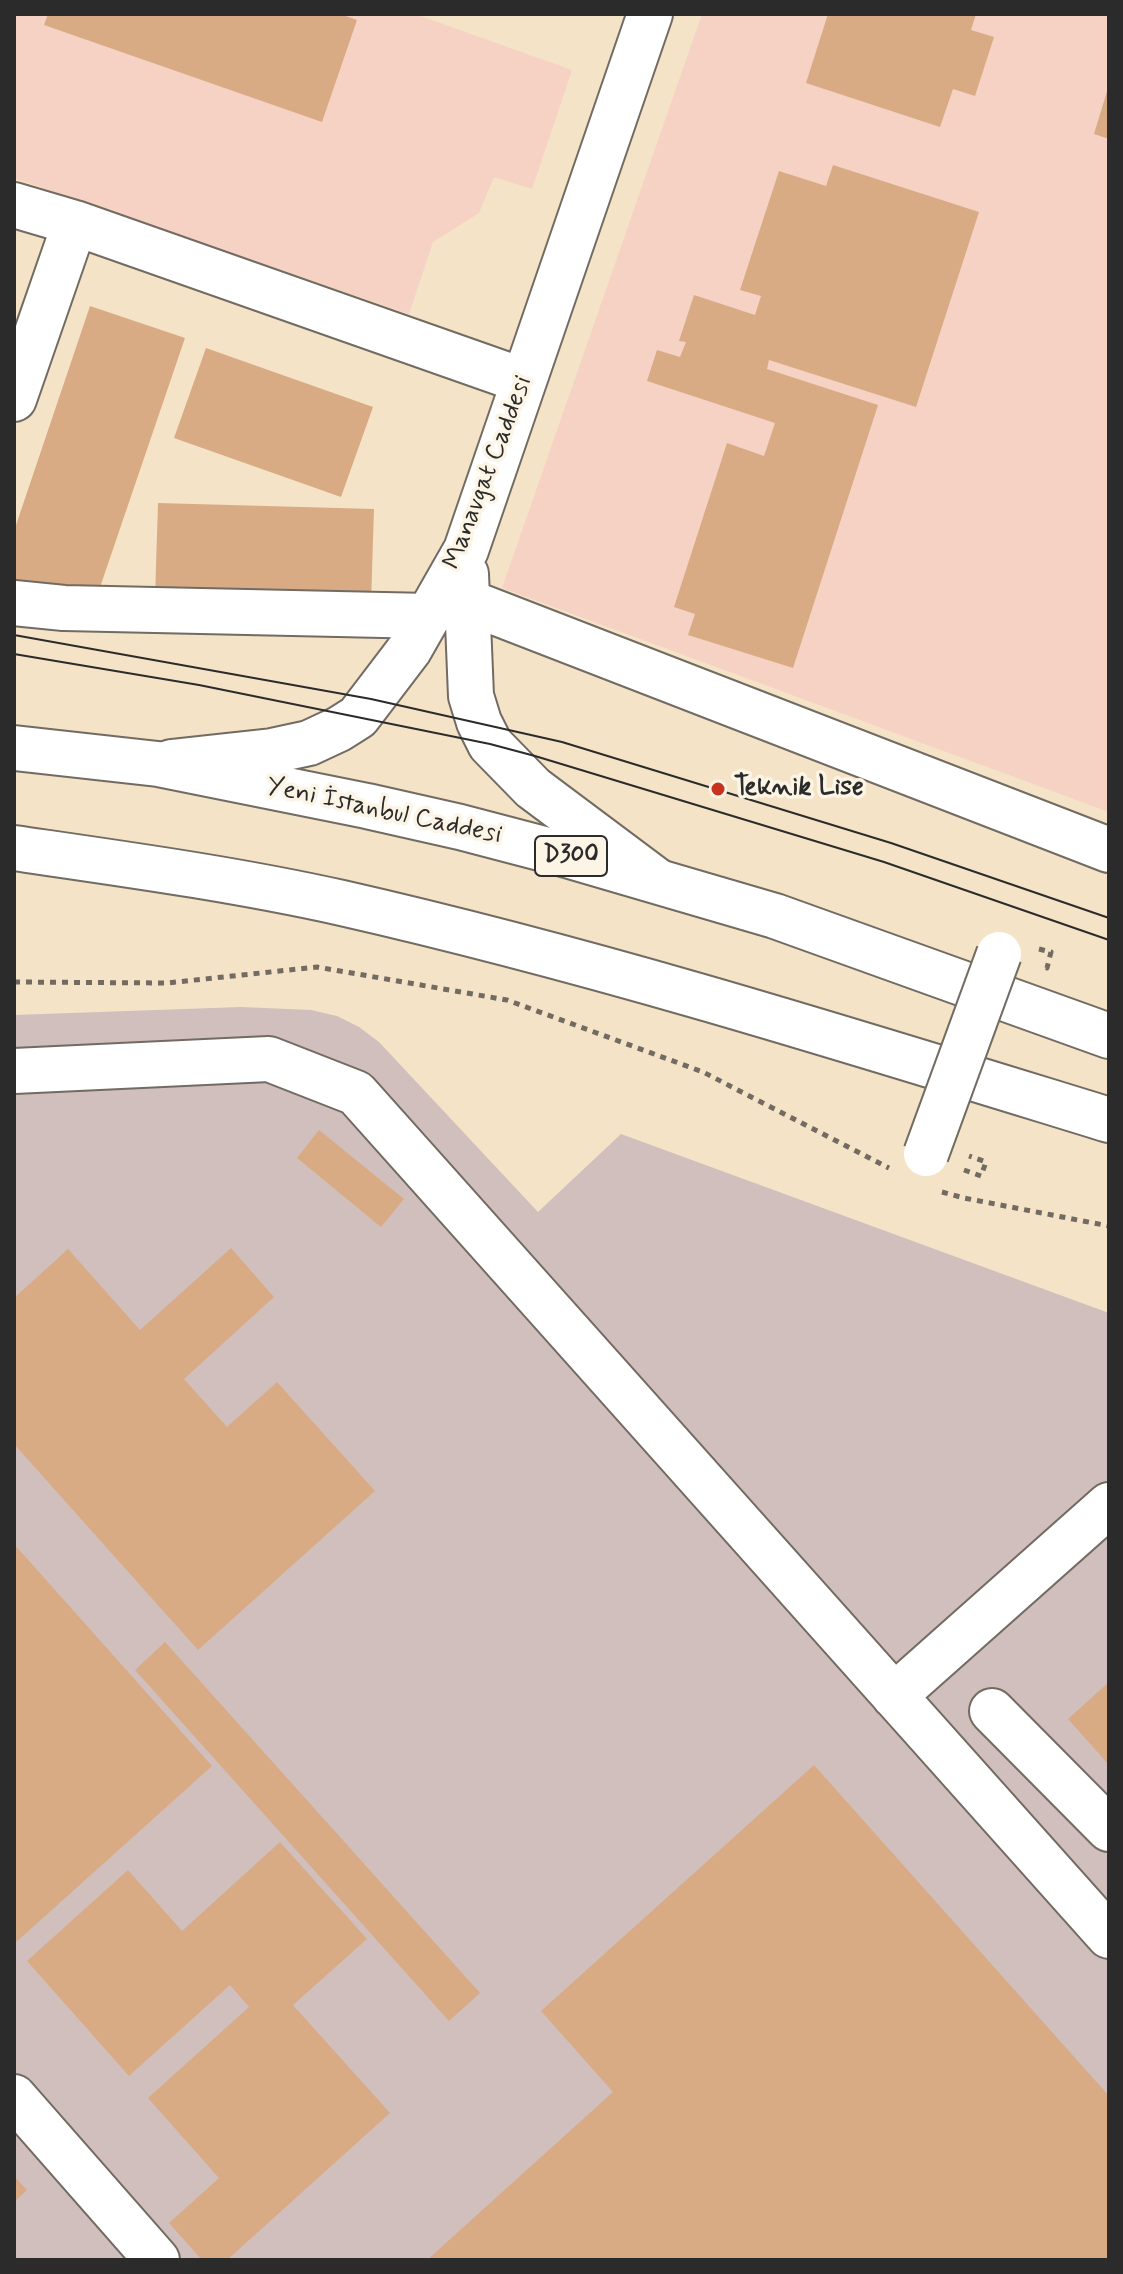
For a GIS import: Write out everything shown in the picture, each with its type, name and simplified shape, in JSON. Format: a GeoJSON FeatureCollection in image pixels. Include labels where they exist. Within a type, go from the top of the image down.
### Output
{"type":"FeatureCollection","features":[{"type":"Feature","properties":{"kind":"main road","name":"Manavgat Caddesi"},"geometry":{"type":"LineString","coordinates":[[650,14],[448,608],[479,722],[490,744],[533,788],[656,880]]}},
{"type":"Feature","properties":{"kind":"main road"},"geometry":{"type":"LineString","coordinates":[[14,205],[75,223],[524,381]]}},
{"type":"Feature","properties":{"kind":"main road"},"geometry":{"type":"LineString","coordinates":[[14,399],[75,223]]}},
{"type":"Feature","properties":{"kind":"main road"},"geometry":{"type":"LineString","coordinates":[[14,603],[64,608],[448,608],[1109,850]]}},
{"type":"Feature","properties":{"kind":"main road"},"geometry":{"type":"LineString","coordinates":[[158,764],[272,751],[309,743],[339,729],[358,717],[409,650],[448,608]]}},
{"type":"Feature","properties":{"kind":"main road","name":"Yeni İstanbul Caddesi"},"geometry":{"type":"LineString","coordinates":[[14,748],[158,764],[460,827],[775,916],[1109,1036]]}},
{"type":"Feature","properties":{"kind":"main road"},"geometry":{"type":"LineString","coordinates":[[14,848],[235,882],[431,924],[743,1008],[1109,1120]]}},
{"type":"Feature","properties":{"kind":"main road"},"geometry":{"type":"LineString","coordinates":[[918,1171],[999,954]]}},
{"type":"Feature","properties":{"kind":"main road"},"geometry":{"type":"LineString","coordinates":[[14,1071],[269,1059],[356,1093],[1109,1936]]}},
{"type":"Feature","properties":{"kind":"main road"},"geometry":{"type":"LineString","coordinates":[[894,1696],[1109,1505]]}},
{"type":"Feature","properties":{"kind":"main road"},"geometry":{"type":"LineString","coordinates":[[992,1711],[1109,1829]]}},
{"type":"Feature","properties":{"kind":"main road"},"geometry":{"type":"LineString","coordinates":[[14,2097],[157,2260]]}},
{"type":"Feature","properties":{"kind":"path"},"geometry":{"type":"LineString","coordinates":[[14,982],[167,983],[317,967],[507,1000],[703,1072],[918,1171],[964,1198],[1109,1226]]}},
{"type":"Feature","properties":{"kind":"shaded area"},"geometry":{"type":"Polygon","coordinates":[[[14,14],[415,14],[572,70],[532,189],[494,177],[479,213],[433,242],[409,314],[14,178],[14,14]]]}},
{"type":"Feature","properties":{"kind":"shaded area"},"geometry":{"type":"Polygon","coordinates":[[[702,14],[1109,14],[1109,812],[502,588],[702,14]]]}},
{"type":"Feature","properties":{"kind":"shaded area"},"geometry":{"type":"Polygon","coordinates":[[[241,1007],[311,1010],[337,1016],[359,1027],[379,1042],[538,1212],[621,1134],[1109,1313],[1109,2260],[14,2260],[14,1015],[241,1007]]]}},
{"type":"Feature","properties":{"kind":"building"},"geometry":{"type":"Polygon","coordinates":[[[48,14],[340,14],[357,20],[322,122],[44,25],[48,14]]]}},
{"type":"Feature","properties":{"kind":"building"},"geometry":{"type":"Polygon","coordinates":[[[828,14],[976,14],[971,30],[994,37],[975,96],[953,89],[940,127],[806,83],[828,14]]]}},
{"type":"Feature","properties":{"kind":"building"},"geometry":{"type":"Polygon","coordinates":[[[1109,88],[1109,139],[1094,134],[1109,88]]]}},
{"type":"Feature","properties":{"kind":"building"},"geometry":{"type":"Polygon","coordinates":[[[833,165],[979,212],[916,407],[769,360],[767,369],[878,405],[793,668],[688,635],[695,614],[674,607],[727,443],[764,456],[775,423],[647,381],[657,350],[680,357],[686,342],[679,341],[694,295],[755,315],[761,296],[740,290],[779,171],[826,186],[833,165]]]}},
{"type":"Feature","properties":{"kind":"building"},"geometry":{"type":"Polygon","coordinates":[[[90,306],[185,338],[96,599],[14,589],[14,531],[90,306]]]}},
{"type":"Feature","properties":{"kind":"building"},"geometry":{"type":"Polygon","coordinates":[[[206,348],[373,407],[341,497],[174,438],[206,348]]]}},
{"type":"Feature","properties":{"kind":"building"},"geometry":{"type":"Polygon","coordinates":[[[158,503],[374,509],[371,603],[155,598],[158,503]]]}},
{"type":"Feature","properties":{"kind":"building"},"geometry":{"type":"Polygon","coordinates":[[[319,1130],[404,1199],[381,1227],[297,1158],[319,1130]]]}},
{"type":"Feature","properties":{"kind":"building"},"geometry":{"type":"Polygon","coordinates":[[[231,1248],[274,1297],[184,1379],[227,1427],[277,1382],[375,1491],[198,1650],[14,1444],[14,1298],[68,1249],[140,1330],[231,1248]]]}},
{"type":"Feature","properties":{"kind":"building"},"geometry":{"type":"Polygon","coordinates":[[[14,1544],[212,1766],[14,1944],[14,1544]]]}},
{"type":"Feature","properties":{"kind":"building"},"geometry":{"type":"Polygon","coordinates":[[[165,1642],[480,1993],[449,2021],[135,1670],[165,1642]]]}},
{"type":"Feature","properties":{"kind":"building"},"geometry":{"type":"Polygon","coordinates":[[[1109,1682],[1109,1765],[1068,1719],[1109,1682]]]}},
{"type":"Feature","properties":{"kind":"building"},"geometry":{"type":"Polygon","coordinates":[[[814,1765],[1109,2096],[1109,2260],[427,2260],[613,2092],[541,2011],[814,1765]]]}},
{"type":"Feature","properties":{"kind":"building"},"geometry":{"type":"Polygon","coordinates":[[[280,1842],[367,1939],[293,2005],[390,2113],[227,2260],[202,2260],[169,2223],[219,2178],[148,2098],[249,2007],[230,1985],[129,2076],[27,1961],[128,1870],[182,1931],[280,1842]]]}},
{"type":"Feature","properties":{"kind":"building"},"geometry":{"type":"Polygon","coordinates":[[[14,2176],[27,2190],[14,2202],[14,2176]]]}},
{"type":"Feature","properties":{"kind":"tram line"},"geometry":{"type":"LineString","coordinates":[[14,635],[371,699],[562,742],[891,843],[1109,918]]}},
{"type":"Feature","properties":{"kind":"tram line"},"geometry":{"type":"LineString","coordinates":[[14,654],[199,685],[490,744],[884,862],[1109,940]]}},
{"type":"Feature","properties":{"kind":"place","name":"Teknik Lise"},"geometry":{"type":"Point","coordinates":[718,789]}}]}
